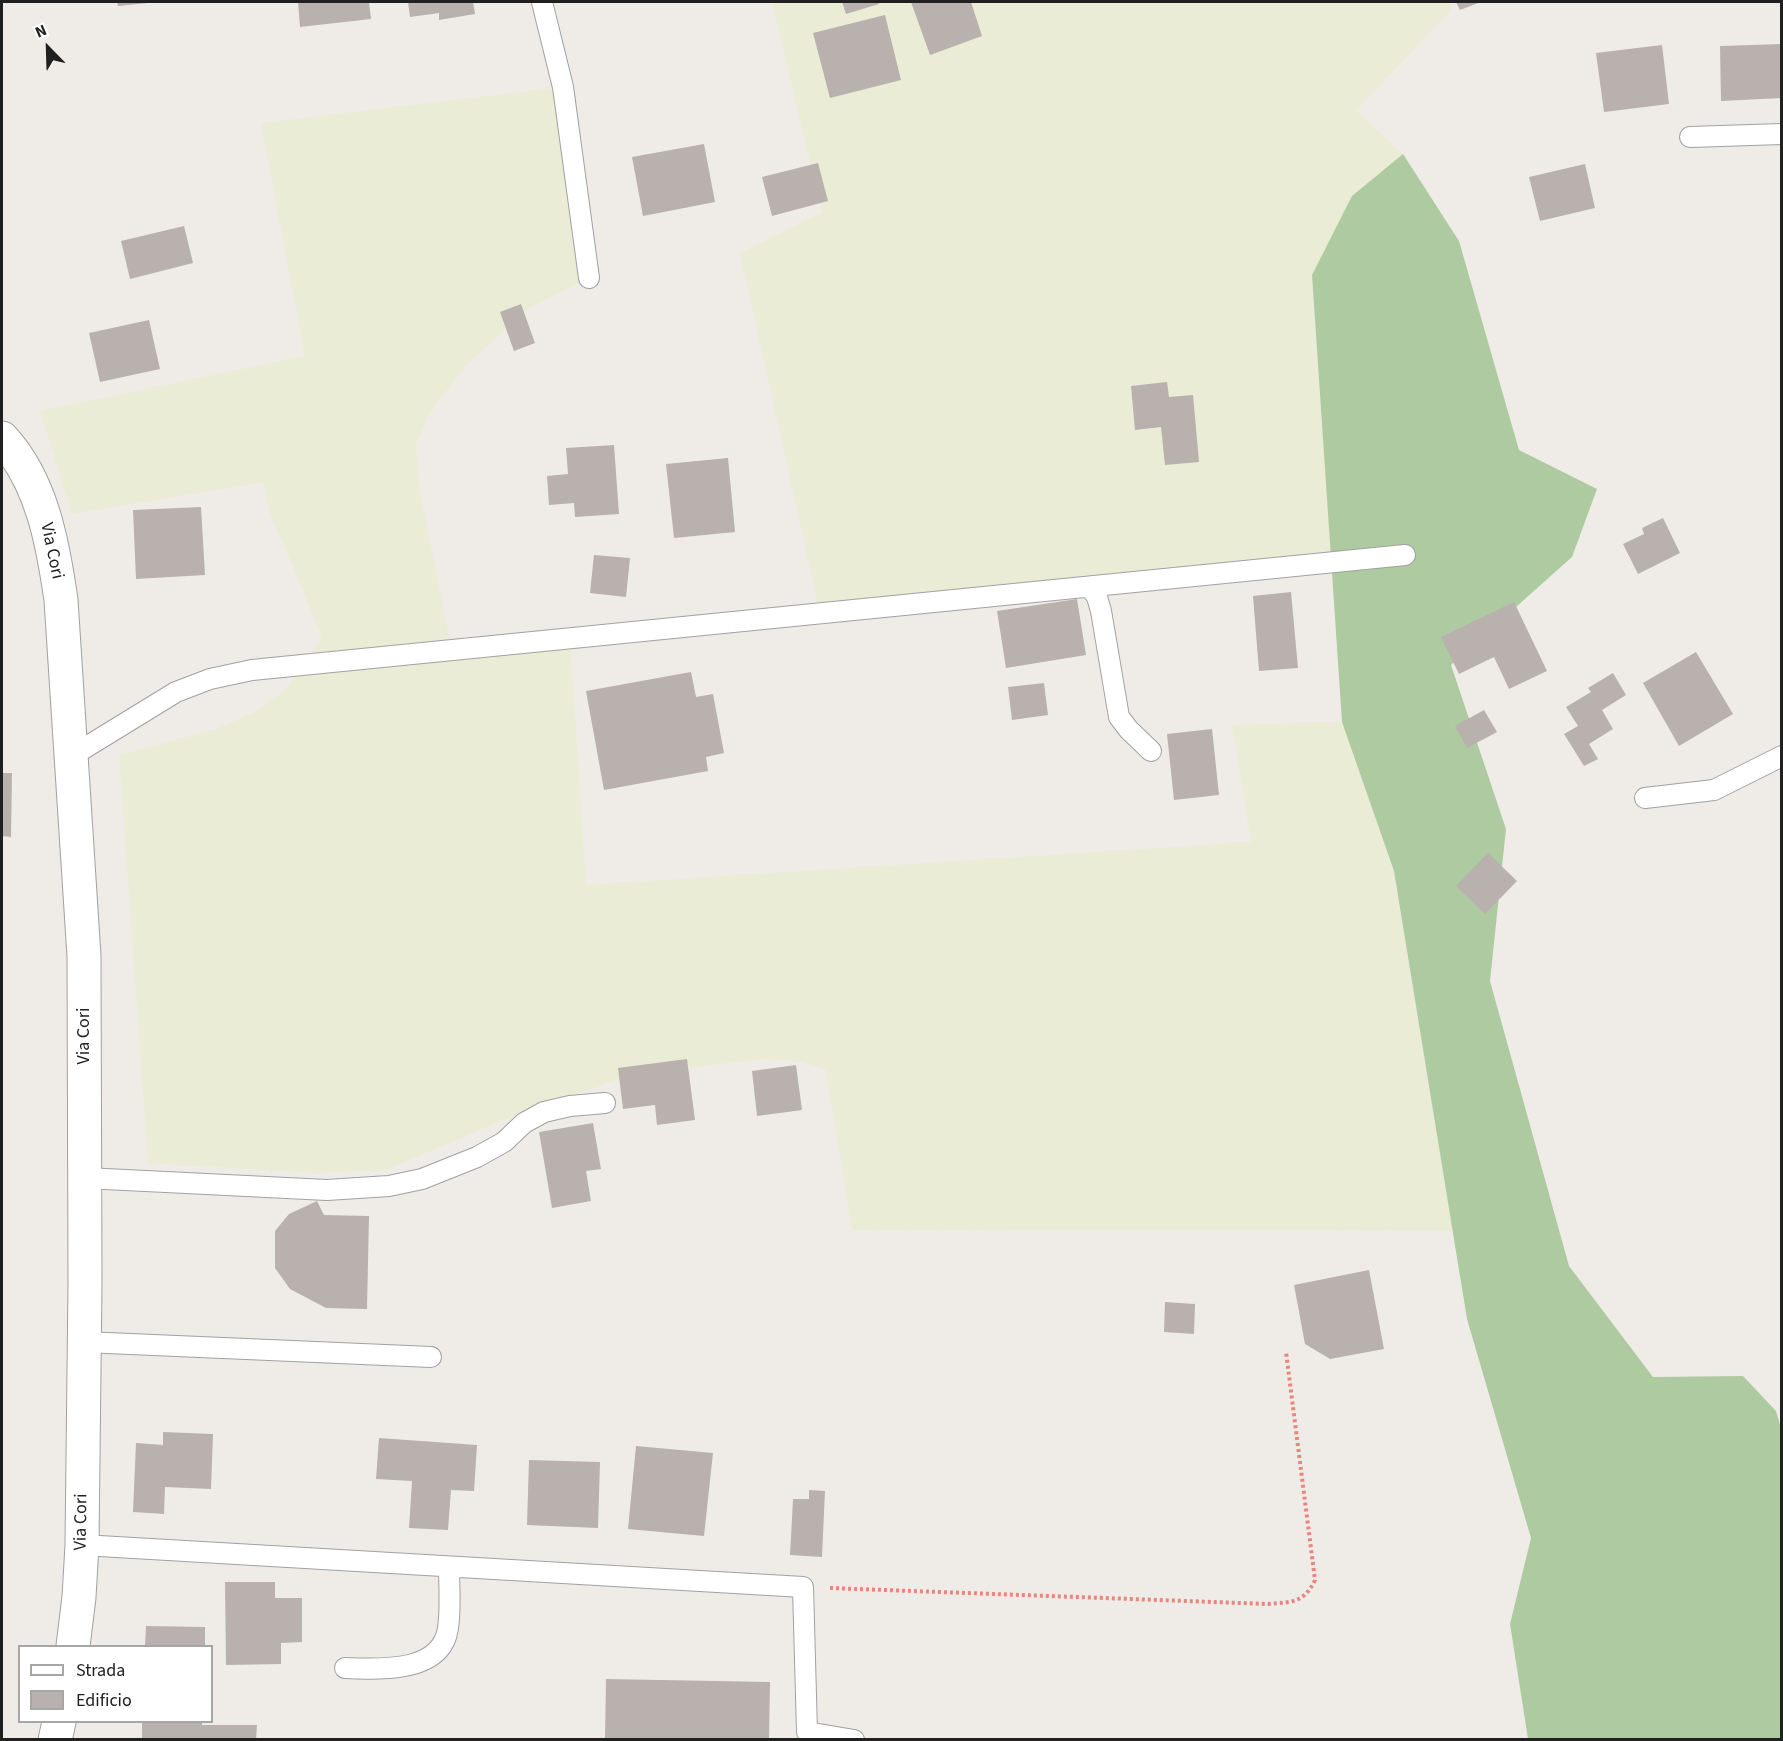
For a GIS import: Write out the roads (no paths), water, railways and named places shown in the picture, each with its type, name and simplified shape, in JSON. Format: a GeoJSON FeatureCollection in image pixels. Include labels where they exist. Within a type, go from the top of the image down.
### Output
{"type":"FeatureCollection","features":[{"type":"Feature","properties":{"kind":"street","name":"Via Cori"},"geometry":{"type":"LineString","coordinates":[[2,438],[27,475],[43,514],[51,540],[61,600],[84,956],[82,1545],[73,1645]]}},
{"type":"Feature","properties":{"kind":"street"},"geometry":{"type":"LineString","coordinates":[[55,1740],[59,1723]]}},
{"type":"Feature","properties":{"kind":"lane"},"geometry":{"type":"LineString","coordinates":[[542,2],[563,87],[589,278]]}},
{"type":"Feature","properties":{"kind":"lane"},"geometry":{"type":"LineString","coordinates":[[1690,137],[1782,134]]}},
{"type":"Feature","properties":{"kind":"lane"},"geometry":{"type":"LineString","coordinates":[[70,757],[176,692],[210,679],[252,670],[1405,555]]}},
{"type":"Feature","properties":{"kind":"lane"},"geometry":{"type":"LineString","coordinates":[[1090,587],[1097,597],[1101,610],[1119,717],[1151,751]]}},
{"type":"Feature","properties":{"kind":"lane"},"geometry":{"type":"LineString","coordinates":[[1645,798],[1714,790],[1782,756]]}},
{"type":"Feature","properties":{"kind":"lane"},"geometry":{"type":"LineString","coordinates":[[85,1178],[327,1190],[389,1186],[422,1179],[477,1157],[504,1142],[524,1123],[544,1113],[570,1106],[605,1103]]}},
{"type":"Feature","properties":{"kind":"lane"},"geometry":{"type":"LineString","coordinates":[[84,1342],[431,1357]]}},
{"type":"Feature","properties":{"kind":"lane"},"geometry":{"type":"LineString","coordinates":[[82,1545],[803,1587],[807,1732],[854,1740]]}},
{"type":"Feature","properties":{"kind":"lane"},"geometry":{"type":"LineString","coordinates":[[345,1668],[392,1669],[414,1664],[432,1655],[440,1647],[448,1629],[449,1567]]}}]}
